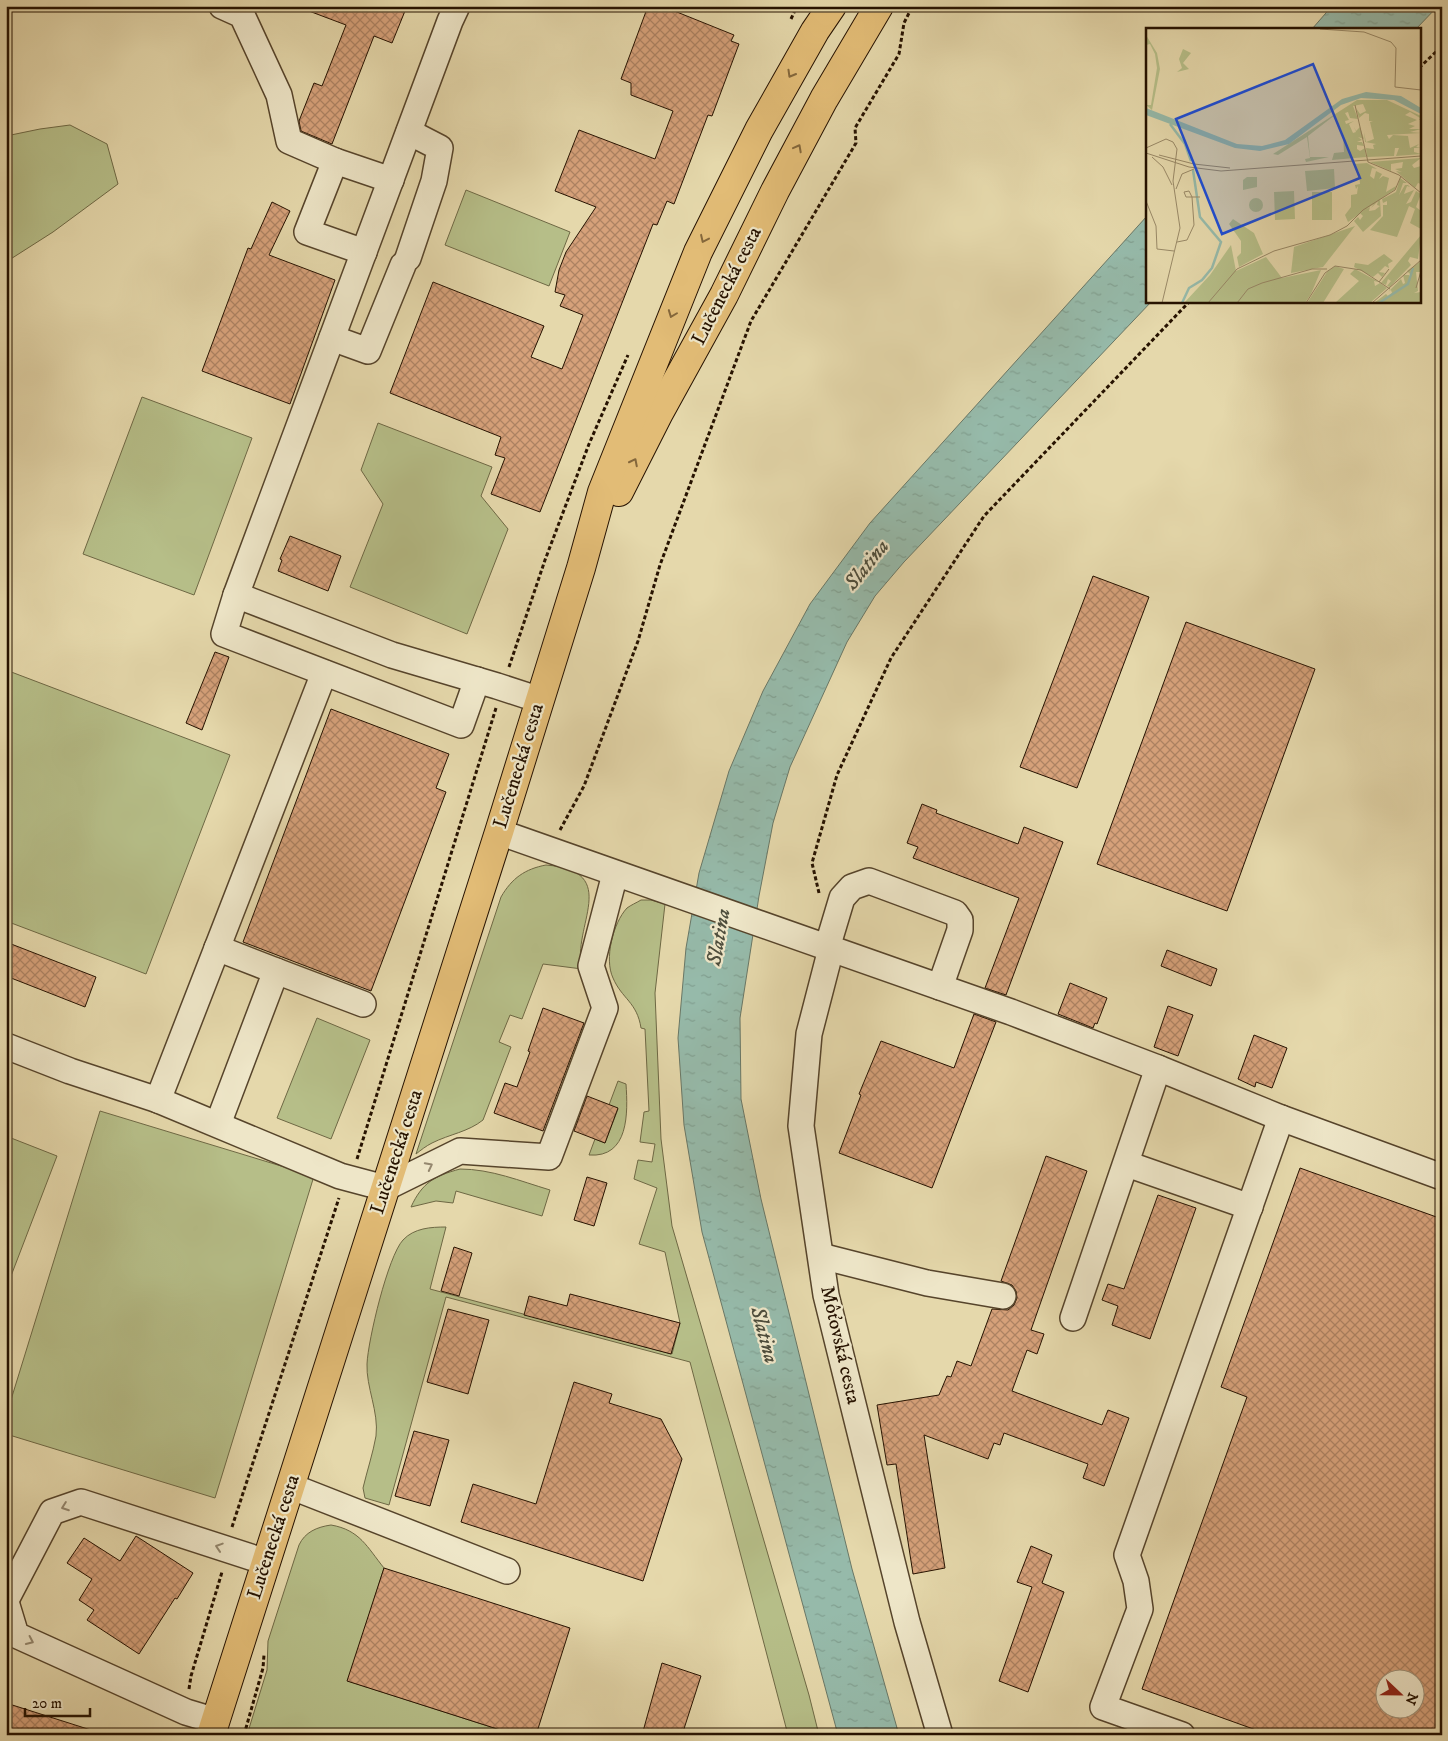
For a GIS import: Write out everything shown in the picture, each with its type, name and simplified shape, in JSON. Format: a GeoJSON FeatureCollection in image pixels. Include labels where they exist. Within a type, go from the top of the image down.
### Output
{"type":"FeatureCollection","features":[{"type":"Feature","properties":{"kind":"main road","name":"Lučenecká cesta"},"geometry":{"type":"LineString","coordinates":[[214,1728],[540,700],[581,568],[602,492],[698,252],[816,19],[832,6]]}},
{"type":"Feature","properties":{"kind":"main road","name":"Lučenecká cesta"},"geometry":{"type":"LineString","coordinates":[[581,568],[659,413],[724,295],[775,191],[819,108],[879,6]]}},
{"type":"Feature","properties":{"kind":"lane"},"geometry":{"type":"LineString","coordinates":[[222,6],[242,15],[279,95],[289,141],[335,161],[390,180]]}},
{"type":"Feature","properties":{"kind":"lane"},"geometry":{"type":"LineString","coordinates":[[457,6],[408,132],[236,595],[224,634],[461,725],[477,680]]}},
{"type":"Feature","properties":{"kind":"lane"},"geometry":{"type":"LineString","coordinates":[[332,338],[368,351],[405,261],[434,181],[440,148],[408,132]]}},
{"type":"Feature","properties":{"kind":"lane"},"geometry":{"type":"LineString","coordinates":[[335,161],[307,232],[364,252]]}},
{"type":"Feature","properties":{"kind":"lane"},"geometry":{"type":"LineString","coordinates":[[236,595],[392,655],[540,700]]}},
{"type":"Feature","properties":{"kind":"lane"},"geometry":{"type":"LineString","coordinates":[[158,1100],[324,673]]}},
{"type":"Feature","properties":{"kind":"lane"},"geometry":{"type":"LineString","coordinates":[[498,832],[1011,1012],[1158,1068],[1281,1118],[1442,1177]]}},
{"type":"Feature","properties":{"kind":"lane"},"geometry":{"type":"LineString","coordinates":[[6,1046],[70,1071],[158,1100],[350,1179],[385,1188],[460,1150],[550,1157],[605,1008],[591,966],[615,874]]}},
{"type":"Feature","properties":{"kind":"lane","name":"Môťovská cesta"},"geometry":{"type":"LineString","coordinates":[[940,987],[960,930],[960,920],[955,913],[869,881],[852,887],[842,898],[809,1034],[801,1126],[826,1295],[898,1584],[940,1735]]}},
{"type":"Feature","properties":{"kind":"lane"},"geometry":{"type":"LineString","coordinates":[[217,948],[363,1004]]}},
{"type":"Feature","properties":{"kind":"lane"},"geometry":{"type":"LineString","coordinates":[[218,1124],[276,971]]}},
{"type":"Feature","properties":{"kind":"lane"},"geometry":{"type":"LineString","coordinates":[[1073,1318],[1127,1164],[1158,1068]]}},
{"type":"Feature","properties":{"kind":"lane"},"geometry":{"type":"LineString","coordinates":[[1182,1735],[1103,1707],[1140,1609],[1136,1581],[1127,1555],[1281,1118]]}},
{"type":"Feature","properties":{"kind":"lane"},"geometry":{"type":"LineString","coordinates":[[1127,1164],[1250,1207]]}},
{"type":"Feature","properties":{"kind":"lane"},"geometry":{"type":"LineString","coordinates":[[821,1256],[927,1283],[1003,1296]]}},
{"type":"Feature","properties":{"kind":"lane"},"geometry":{"type":"LineString","coordinates":[[290,1486],[507,1571]]}},
{"type":"Feature","properties":{"kind":"lane"},"geometry":{"type":"LineString","coordinates":[[214,1728],[186,1712],[16,1634],[6,1601],[52,1512],[81,1502],[266,1562]]}},
{"type":"Feature","properties":{"kind":"path"},"geometry":{"type":"LineString","coordinates":[[550,850],[584,786],[638,641],[660,565],[752,321],[856,143],[855,128],[899,54],[904,23],[909,13]]}},
{"type":"Feature","properties":{"kind":"path"},"geometry":{"type":"LineString","coordinates":[[1420,67],[1442,46]]}},
{"type":"Feature","properties":{"kind":"path"},"geometry":{"type":"LineString","coordinates":[[821,901],[812,863],[837,775],[891,658],[984,516],[1189,302]]}},
{"type":"Feature","properties":{"kind":"path"},"geometry":{"type":"LineString","coordinates":[[186,1712],[191,1676],[222,1572],[225,1549],[339,1196],[350,1179],[502,688],[545,560],[589,444],[631,350]]}},
{"type":"Feature","properties":{"kind":"green space"},"geometry":{"type":"Polygon","coordinates":[[[70,125],[107,144],[118,184],[53,232],[6,262],[6,136],[70,125]]]}},
{"type":"Feature","properties":{"kind":"green space"},"geometry":{"type":"Polygon","coordinates":[[[466,190],[570,232],[549,286],[445,245],[466,190]]]}},
{"type":"Feature","properties":{"kind":"green space"},"geometry":{"type":"Polygon","coordinates":[[[142,397],[252,438],[194,595],[83,554],[142,397]]]}},
{"type":"Feature","properties":{"kind":"green space"},"geometry":{"type":"Polygon","coordinates":[[[378,423],[492,467],[481,496],[508,529],[467,634],[350,587],[383,504],[361,470],[378,423]]]}},
{"type":"Feature","properties":{"kind":"green space"},"geometry":{"type":"Polygon","coordinates":[[[6,670],[230,755],[146,974],[6,921],[6,670]]]}},
{"type":"Feature","properties":{"kind":"green space"},"geometry":{"type":"Polygon","coordinates":[[[546,865],[569,869],[583,878],[588,889],[589,904],[580,953],[582,969],[543,964],[522,1019],[510,1015],[499,1042],[511,1047],[483,1120],[432,1143],[416,1154],[501,897],[520,875],[546,865]]]}},
{"type":"Feature","properties":{"kind":"green space"},"geometry":{"type":"Polygon","coordinates":[[[641,900],[651,900],[665,904],[655,993],[661,1139],[672,1226],[819,1735],[788,1735],[690,1362],[446,1297],[389,1505],[365,1498],[363,1488],[376,1436],[376,1418],[367,1373],[368,1352],[380,1299],[391,1263],[403,1240],[412,1233],[429,1228],[446,1227],[430,1289],[672,1354],[680,1323],[665,1252],[639,1244],[657,1188],[634,1179],[638,1160],[652,1162],[655,1144],[640,1142],[644,1112],[649,1111],[645,1029],[641,1028],[633,1006],[613,978],[609,961],[611,942],[622,915],[627,908],[641,900]]]}},
{"type":"Feature","properties":{"kind":"green space"},"geometry":{"type":"Polygon","coordinates":[[[317,1018],[370,1040],[331,1139],[277,1118],[317,1018]]]}},
{"type":"Feature","properties":{"kind":"green space"},"geometry":{"type":"Polygon","coordinates":[[[618,1081],[626,1084],[627,1108],[623,1132],[619,1142],[612,1149],[602,1154],[589,1155],[595,1139],[605,1143],[618,1109],[609,1105],[618,1081]]]}},
{"type":"Feature","properties":{"kind":"green space"},"geometry":{"type":"Polygon","coordinates":[[[100,1111],[314,1176],[215,1498],[6,1434],[6,1416],[100,1111]]]}},
{"type":"Feature","properties":{"kind":"green space"},"geometry":{"type":"Polygon","coordinates":[[[6,1136],[57,1156],[6,1289],[6,1136]]]}},
{"type":"Feature","properties":{"kind":"green space"},"geometry":{"type":"Polygon","coordinates":[[[460,1169],[494,1173],[550,1190],[542,1216],[456,1191],[453,1203],[436,1201],[411,1207],[424,1186],[436,1178],[460,1169]]]}},
{"type":"Feature","properties":{"kind":"green space"},"geometry":{"type":"Polygon","coordinates":[[[331,1525],[341,1527],[356,1535],[384,1568],[348,1681],[516,1735],[247,1735],[267,1670],[268,1641],[299,1545],[312,1531],[331,1525]]]}},
{"type":"Feature","properties":{"kind":"water"},"geometry":{"type":"Polygon","coordinates":[[[1332,6],[1438,6],[1417,28],[1313,28],[1332,6]]]}},
{"type":"Feature","properties":{"kind":"water","name":"Slatina"},"geometry":{"type":"Polygon","coordinates":[[[1146,217],[1146,302],[1151,302],[904,562],[875,596],[847,642],[790,767],[773,823],[759,896],[740,1018],[741,1099],[761,1199],[852,1569],[899,1735],[838,1735],[702,1232],[684,1125],[678,1038],[686,948],[699,873],[729,771],[763,691],[810,604],[870,523],[1146,217]]]}},
{"type":"Feature","properties":{"kind":"building"},"geometry":{"type":"Polygon","coordinates":[[[302,6],[407,6],[392,43],[374,36],[332,144],[301,131],[299,121],[314,83],[322,86],[346,25],[301,8],[302,6]]]}},
{"type":"Feature","properties":{"kind":"building"},"geometry":{"type":"Polygon","coordinates":[[[648,6],[662,6],[734,35],[731,41],[739,44],[712,116],[708,115],[674,204],[667,201],[657,225],[653,224],[540,512],[491,494],[505,458],[495,455],[501,437],[390,393],[433,282],[544,326],[531,357],[562,369],[583,315],[560,306],[565,295],[555,292],[559,270],[566,252],[596,207],[555,191],[579,130],[655,159],[673,111],[631,95],[631,83],[621,79],[648,6]]]}},
{"type":"Feature","properties":{"kind":"building"},"geometry":{"type":"Polygon","coordinates":[[[272,202],[290,211],[269,255],[335,280],[290,404],[202,371],[248,248],[251,249],[272,202]]]}},
{"type":"Feature","properties":{"kind":"building"},"geometry":{"type":"Polygon","coordinates":[[[290,536],[341,556],[328,591],[278,571],[282,560],[280,559],[290,536]]]}},
{"type":"Feature","properties":{"kind":"building"},"geometry":{"type":"Polygon","coordinates":[[[1093,576],[1149,597],[1077,788],[1020,767],[1093,576]]]}},
{"type":"Feature","properties":{"kind":"building"},"geometry":{"type":"Polygon","coordinates":[[[1186,622],[1315,669],[1227,911],[1097,864],[1186,622]]]}},
{"type":"Feature","properties":{"kind":"building"},"geometry":{"type":"Polygon","coordinates":[[[215,652],[229,657],[202,730],[186,723],[215,652]]]}},
{"type":"Feature","properties":{"kind":"building"},"geometry":{"type":"Polygon","coordinates":[[[331,709],[449,754],[436,788],[446,792],[371,991],[243,942],[331,709]]]}},
{"type":"Feature","properties":{"kind":"building"},"geometry":{"type":"Polygon","coordinates":[[[922,804],[937,810],[936,813],[1018,844],[1024,827],[1063,842],[1006,995],[985,988],[1019,898],[913,858],[918,847],[907,843],[922,804]]]}},
{"type":"Feature","properties":{"kind":"building"},"geometry":{"type":"Polygon","coordinates":[[[6,942],[96,977],[85,1007],[6,976],[6,942]]]}},
{"type":"Feature","properties":{"kind":"building"},"geometry":{"type":"Polygon","coordinates":[[[1167,950],[1217,969],[1211,986],[1161,966],[1167,950]]]}},
{"type":"Feature","properties":{"kind":"building"},"geometry":{"type":"Polygon","coordinates":[[[1070,983],[1107,998],[1097,1024],[1095,1023],[1093,1028],[1058,1014],[1070,983]]]}},
{"type":"Feature","properties":{"kind":"building"},"geometry":{"type":"Polygon","coordinates":[[[1168,1006],[1193,1015],[1178,1056],[1154,1047],[1168,1006]]]}},
{"type":"Feature","properties":{"kind":"building"},"geometry":{"type":"Polygon","coordinates":[[[543,1008],[584,1023],[543,1131],[494,1113],[505,1083],[517,1087],[543,1008]]]}},
{"type":"Feature","properties":{"kind":"building"},"geometry":{"type":"Polygon","coordinates":[[[974,1014],[996,1022],[932,1188],[839,1153],[861,1095],[859,1094],[881,1041],[954,1068],[974,1014]]]}},
{"type":"Feature","properties":{"kind":"building"},"geometry":{"type":"Polygon","coordinates":[[[1254,1035],[1287,1048],[1272,1088],[1256,1082],[1255,1087],[1238,1079],[1254,1035]]]}},
{"type":"Feature","properties":{"kind":"building"},"geometry":{"type":"Polygon","coordinates":[[[587,1096],[618,1108],[605,1143],[574,1131],[587,1096]]]}},
{"type":"Feature","properties":{"kind":"building"},"geometry":{"type":"Polygon","coordinates":[[[1046,1156],[1087,1171],[1031,1330],[1044,1334],[1037,1354],[1027,1350],[1012,1391],[1102,1425],[1108,1410],[1129,1418],[1104,1486],[1083,1478],[1088,1464],[1004,1433],[1000,1445],[994,1443],[988,1459],[924,1435],[945,1568],[913,1574],[896,1464],[887,1465],[877,1405],[939,1395],[947,1376],[951,1377],[957,1361],[971,1366],[992,1309],[1008,1310],[1014,1305],[1017,1298],[1016,1291],[1012,1285],[1001,1281],[1046,1156]]]}},
{"type":"Feature","properties":{"kind":"building"},"geometry":{"type":"Polygon","coordinates":[[[1300,1168],[1442,1219],[1442,1735],[1270,1735],[1142,1689],[1247,1397],[1221,1387],[1300,1168]]]}},
{"type":"Feature","properties":{"kind":"building"},"geometry":{"type":"Polygon","coordinates":[[[587,1177],[607,1183],[594,1226],[574,1220],[587,1177]]]}},
{"type":"Feature","properties":{"kind":"building"},"geometry":{"type":"Polygon","coordinates":[[[1158,1195],[1196,1208],[1150,1339],[1112,1325],[1118,1306],[1102,1300],[1108,1284],[1124,1289],[1158,1195]]]}},
{"type":"Feature","properties":{"kind":"building"},"geometry":{"type":"Polygon","coordinates":[[[454,1247],[472,1253],[459,1296],[441,1291],[454,1247]]]}},
{"type":"Feature","properties":{"kind":"building"},"geometry":{"type":"Polygon","coordinates":[[[570,1294],[680,1323],[671,1354],[524,1315],[529,1296],[567,1306],[570,1294]]]}},
{"type":"Feature","properties":{"kind":"building"},"geometry":{"type":"Polygon","coordinates":[[[448,1309],[489,1320],[468,1394],[427,1382],[448,1309]]]}},
{"type":"Feature","properties":{"kind":"building"},"geometry":{"type":"Polygon","coordinates":[[[574,1382],[612,1394],[609,1403],[661,1419],[682,1459],[643,1581],[461,1522],[473,1484],[536,1504],[574,1382]]]}},
{"type":"Feature","properties":{"kind":"building"},"geometry":{"type":"Polygon","coordinates":[[[414,1431],[449,1440],[430,1506],[395,1496],[414,1431]]]}},
{"type":"Feature","properties":{"kind":"building"},"geometry":{"type":"Polygon","coordinates":[[[136,1536],[193,1573],[139,1654],[87,1620],[94,1610],[79,1600],[92,1579],[67,1563],[84,1538],[120,1561],[136,1536]]]}},
{"type":"Feature","properties":{"kind":"building"},"geometry":{"type":"Polygon","coordinates":[[[1031,1546],[1052,1555],[1042,1583],[1064,1592],[1028,1692],[999,1681],[1032,1587],[1017,1582],[1031,1546]]]}},
{"type":"Feature","properties":{"kind":"building"},"geometry":{"type":"Polygon","coordinates":[[[384,1568],[570,1628],[536,1735],[516,1735],[347,1681],[384,1568]]]}},
{"type":"Feature","properties":{"kind":"building"},"geometry":{"type":"Polygon","coordinates":[[[662,1663],[701,1676],[682,1735],[642,1735],[662,1663]]]}},
{"type":"Feature","properties":{"kind":"building"},"geometry":{"type":"Polygon","coordinates":[[[6,1703],[94,1731],[94,1735],[6,1735],[6,1703]]]}}]}
